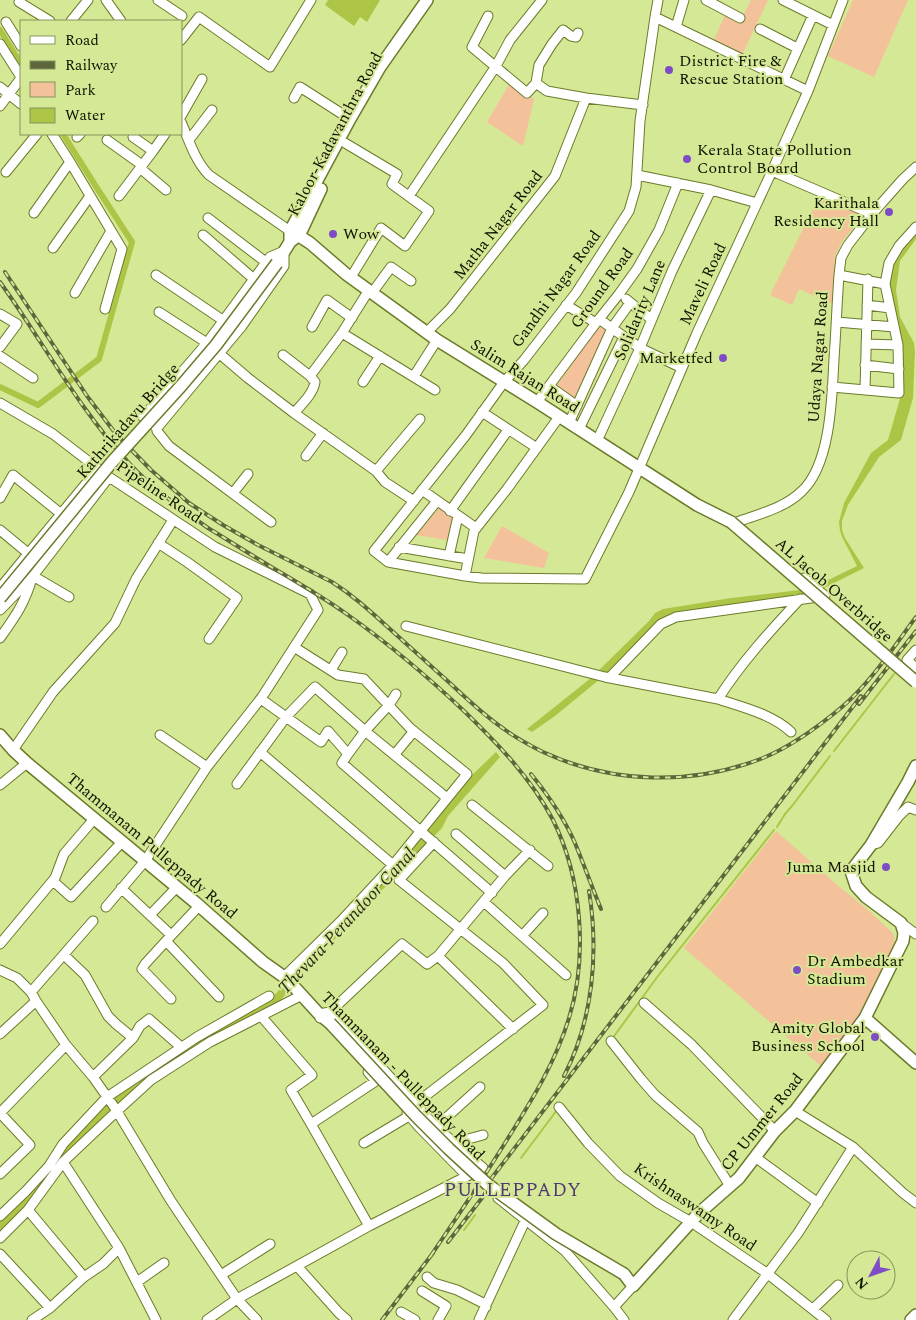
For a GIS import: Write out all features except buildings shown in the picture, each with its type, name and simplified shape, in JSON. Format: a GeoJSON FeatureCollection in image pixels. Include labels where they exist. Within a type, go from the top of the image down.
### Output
{"type":"FeatureCollection","features":[{"type":"Feature","properties":{"kind":"main road","name":"Kaloor-Kadavanthra Road"},"geometry":{"type":"LineString","coordinates":[[290,240],[350,119],[375,81],[388,66],[428,0]]}},
{"type":"Feature","properties":{"kind":"main road","name":"Kaloor-Kadavanthra Road"},"geometry":{"type":"LineString","coordinates":[[290,240],[307,217],[375,81]]}},
{"type":"Feature","properties":{"kind":"main road","name":"Salim Rajan Road"},"geometry":{"type":"LineString","coordinates":[[290,240],[310,243],[350,277],[437,340],[537,402],[697,506],[734,522]]}},
{"type":"Feature","properties":{"kind":"main road"},"geometry":{"type":"LineString","coordinates":[[290,240],[297,245],[310,243]]}},
{"type":"Feature","properties":{"kind":"main road","name":"Kathrikadavu Bridge"},"geometry":{"type":"LineString","coordinates":[[0,598],[112,462],[216,345],[290,240]]}},
{"type":"Feature","properties":{"kind":"main road","name":"AL Jacob Overbridge"},"geometry":{"type":"LineString","coordinates":[[734,522],[916,682]]}},
{"type":"Feature","properties":{"kind":"main road","name":"Thammanam Pulleppady Road"},"geometry":{"type":"LineString","coordinates":[[0,735],[27,763],[292,984]]}},
{"type":"Feature","properties":{"kind":"main road"},"geometry":{"type":"LineString","coordinates":[[901,924],[866,897],[856,886],[852,871],[872,845],[916,766]]}},
{"type":"Feature","properties":{"kind":"main road","name":"CP Ummer Road"},"geometry":{"type":"LineString","coordinates":[[636,1282],[698,1214],[739,1178],[794,1111],[864,1018],[904,941],[901,924]]}},
{"type":"Feature","properties":{"kind":"main road","name":"Thammanam - Pulleppady Road"},"geometry":{"type":"LineString","coordinates":[[292,984],[325,1013],[334,1027],[426,1126],[487,1184],[556,1234],[636,1282]]}},
{"type":"Feature","properties":{"kind":"main road"},"geometry":{"type":"LineString","coordinates":[[864,1018],[916,1063]]}},
{"type":"Feature","properties":{"kind":"main road"},"geometry":{"type":"LineString","coordinates":[[911,1320],[916,1315]]}},
{"type":"Feature","properties":{"kind":"street"},"geometry":{"type":"LineString","coordinates":[[72,20],[88,0]]}},
{"type":"Feature","properties":{"kind":"street"},"geometry":{"type":"LineString","coordinates":[[106,0],[120,20]]}},
{"type":"Feature","properties":{"kind":"street"},"geometry":{"type":"LineString","coordinates":[[158,0],[182,16]]}},
{"type":"Feature","properties":{"kind":"street"},"geometry":{"type":"LineString","coordinates":[[182,39],[199,17],[270,67],[311,0]]}},
{"type":"Feature","properties":{"kind":"street"},"geometry":{"type":"LineString","coordinates":[[408,196],[496,66],[510,40],[542,0]]}},
{"type":"Feature","properties":{"kind":"street","name":"Gandhi Nagar Road"},"geometry":{"type":"LineString","coordinates":[[388,562],[374,550],[414,501],[504,382],[524,360],[576,293],[629,211],[636,187],[640,121],[658,0]]}},
{"type":"Feature","properties":{"kind":"street"},"geometry":{"type":"LineString","coordinates":[[676,26],[684,0]]}},
{"type":"Feature","properties":{"kind":"street"},"geometry":{"type":"LineString","coordinates":[[706,0],[740,18]]}},
{"type":"Feature","properties":{"kind":"street"},"geometry":{"type":"LineString","coordinates":[[783,0],[833,25]]}},
{"type":"Feature","properties":{"kind":"street","name":"Maveli Road"},"geometry":{"type":"LineString","coordinates":[[465,576],[481,578],[585,579],[629,492],[682,368],[808,91],[844,0]]}},
{"type":"Feature","properties":{"kind":"street"},"geometry":{"type":"LineString","coordinates":[[19,2],[48,20]]}},
{"type":"Feature","properties":{"kind":"street"},"geometry":{"type":"LineString","coordinates":[[488,16],[472,47],[527,93],[536,84],[539,65],[563,30],[571,36],[576,37],[578,33]]}},
{"type":"Feature","properties":{"kind":"street"},"geometry":{"type":"LineString","coordinates":[[784,80],[813,16]]}},
{"type":"Feature","properties":{"kind":"street"},"geometry":{"type":"LineString","coordinates":[[655,17],[808,91]]}},
{"type":"Feature","properties":{"kind":"street"},"geometry":{"type":"LineString","coordinates":[[6,22],[20,44]]}},
{"type":"Feature","properties":{"kind":"street"},"geometry":{"type":"LineString","coordinates":[[760,29],[797,48]]}},
{"type":"Feature","properties":{"kind":"street"},"geometry":{"type":"LineString","coordinates":[[0,44],[20,76]]}},
{"type":"Feature","properties":{"kind":"street"},"geometry":{"type":"LineString","coordinates":[[0,106],[20,79]]}},
{"type":"Feature","properties":{"kind":"street"},"geometry":{"type":"LineString","coordinates":[[182,114],[202,79]]}},
{"type":"Feature","properties":{"kind":"street"},"geometry":{"type":"LineString","coordinates":[[536,84],[548,91],[643,105]]}},
{"type":"Feature","properties":{"kind":"street"},"geometry":{"type":"LineString","coordinates":[[0,87],[20,103]]}},
{"type":"Feature","properties":{"kind":"street"},"geometry":{"type":"LineString","coordinates":[[294,98],[300,87],[350,119]]}},
{"type":"Feature","properties":{"kind":"street","name":"Matha Nagar Road"},"geometry":{"type":"LineString","coordinates":[[427,332],[450,309],[555,176],[586,98]]}},
{"type":"Feature","properties":{"kind":"street"},"geometry":{"type":"LineString","coordinates":[[189,140],[212,110]]}},
{"type":"Feature","properties":{"kind":"street"},"geometry":{"type":"LineString","coordinates":[[157,428],[242,326],[284,266],[290,240],[208,175],[198,162],[182,124]]}},
{"type":"Feature","properties":{"kind":"street"},"geometry":{"type":"LineString","coordinates":[[6,172],[37,135]]}},
{"type":"Feature","properties":{"kind":"street"},"geometry":{"type":"LineString","coordinates":[[53,135],[122,249],[105,309]]}},
{"type":"Feature","properties":{"kind":"street"},"geometry":{"type":"LineString","coordinates":[[119,196],[163,135]]}},
{"type":"Feature","properties":{"kind":"street"},"geometry":{"type":"LineString","coordinates":[[133,138],[153,151]]}},
{"type":"Feature","properties":{"kind":"street"},"geometry":{"type":"LineString","coordinates":[[107,140],[141,166],[166,190]]}},
{"type":"Feature","properties":{"kind":"street"},"geometry":{"type":"LineString","coordinates":[[345,143],[397,174],[392,184],[429,211],[405,246],[381,228],[350,277]]}},
{"type":"Feature","properties":{"kind":"street"},"geometry":{"type":"LineString","coordinates":[[34,213],[70,162]]}},
{"type":"Feature","properties":{"kind":"street","name":"Udaya Nagar Road"},"geometry":{"type":"LineString","coordinates":[[734,522],[787,503],[803,491],[820,462],[826,440],[832,387],[841,258],[848,245],[872,214],[916,167]]}},
{"type":"Feature","properties":{"kind":"street"},"geometry":{"type":"LineString","coordinates":[[772,171],[872,214]]}},
{"type":"Feature","properties":{"kind":"street"},"geometry":{"type":"LineString","coordinates":[[637,175],[711,190],[757,203]]}},
{"type":"Feature","properties":{"kind":"street","name":"Ground Road"},"geometry":{"type":"LineString","coordinates":[[537,402],[637,269],[659,230],[678,183]]}},
{"type":"Feature","properties":{"kind":"street","name":"Solidarity Lane"},"geometry":{"type":"LineString","coordinates":[[597,441],[640,348],[672,271],[711,190]]}},
{"type":"Feature","properties":{"kind":"street"},"geometry":{"type":"LineString","coordinates":[[53,248],[90,196]]}},
{"type":"Feature","properties":{"kind":"street"},"geometry":{"type":"LineString","coordinates":[[208,218],[272,263],[255,280],[207,343],[143,417],[157,428],[157,431],[169,446],[271,522]]}},
{"type":"Feature","properties":{"kind":"street"},"geometry":{"type":"LineString","coordinates":[[832,387],[899,393],[898,345],[885,284],[889,263],[899,246],[916,227]]}},
{"type":"Feature","properties":{"kind":"street"},"geometry":{"type":"LineString","coordinates":[[75,293],[111,231]]}},
{"type":"Feature","properties":{"kind":"street"},"geometry":{"type":"LineString","coordinates":[[203,235],[255,280]]}},
{"type":"Feature","properties":{"kind":"street"},"geometry":{"type":"LineString","coordinates":[[310,376],[370,291],[391,267],[411,281]]}},
{"type":"Feature","properties":{"kind":"street"},"geometry":{"type":"LineString","coordinates":[[156,275],[224,321]]}},
{"type":"Feature","properties":{"kind":"street"},"geometry":{"type":"LineString","coordinates":[[839,275],[885,284]]}},
{"type":"Feature","properties":{"kind":"street"},"geometry":{"type":"LineString","coordinates":[[864,389],[868,280]]}},
{"type":"Feature","properties":{"kind":"street"},"geometry":{"type":"LineString","coordinates":[[619,294],[652,319]]}},
{"type":"Feature","properties":{"kind":"street"},"geometry":{"type":"LineString","coordinates":[[312,327],[327,300],[352,318]]}},
{"type":"Feature","properties":{"kind":"street"},"geometry":{"type":"LineString","coordinates":[[437,501],[388,562],[465,576],[474,531],[536,448],[577,406],[612,328],[630,303]]}},
{"type":"Feature","properties":{"kind":"street"},"geometry":{"type":"LineString","coordinates":[[566,305],[612,328],[640,348],[682,368]]}},
{"type":"Feature","properties":{"kind":"street"},"geometry":{"type":"LineString","coordinates":[[867,305],[890,308]]}},
{"type":"Feature","properties":{"kind":"street"},"geometry":{"type":"LineString","coordinates":[[159,312],[207,343],[294,413],[376,472],[385,482],[414,501]]}},
{"type":"Feature","properties":{"kind":"street"},"geometry":{"type":"LineString","coordinates":[[0,314],[18,324],[0,347]]}},
{"type":"Feature","properties":{"kind":"street"},"geometry":{"type":"LineString","coordinates":[[836,322],[894,327]]}},
{"type":"Feature","properties":{"kind":"street"},"geometry":{"type":"LineString","coordinates":[[342,332],[435,390]]}},
{"type":"Feature","properties":{"kind":"street"},"geometry":{"type":"LineString","coordinates":[[579,429],[624,337]]}},
{"type":"Feature","properties":{"kind":"street"},"geometry":{"type":"LineString","coordinates":[[414,376],[437,340]]}},
{"type":"Feature","properties":{"kind":"street"},"geometry":{"type":"LineString","coordinates":[[866,344],[898,345]]}},
{"type":"Feature","properties":{"kind":"street"},"geometry":{"type":"LineString","coordinates":[[283,355],[315,382],[314,388],[294,413]]}},
{"type":"Feature","properties":{"kind":"street"},"geometry":{"type":"LineString","coordinates":[[0,356],[33,378]]}},
{"type":"Feature","properties":{"kind":"street"},"geometry":{"type":"LineString","coordinates":[[363,382],[380,356]]}},
{"type":"Feature","properties":{"kind":"street"},"geometry":{"type":"LineString","coordinates":[[865,365],[899,368]]}},
{"type":"Feature","properties":{"kind":"street"},"geometry":{"type":"LineString","coordinates":[[549,386],[577,406]]}},
{"type":"Feature","properties":{"kind":"street","name":"Pipeline Road"},"geometry":{"type":"LineString","coordinates":[[0,403],[53,434],[109,477],[214,547],[310,594],[318,610],[294,647]]}},
{"type":"Feature","properties":{"kind":"street"},"geometry":{"type":"LineString","coordinates":[[482,412],[536,448]]}},
{"type":"Feature","properties":{"kind":"street"},"geometry":{"type":"LineString","coordinates":[[376,472],[420,419]]}},
{"type":"Feature","properties":{"kind":"street"},"geometry":{"type":"LineString","coordinates":[[449,556],[454,513],[508,430]]}},
{"type":"Feature","properties":{"kind":"street"},"geometry":{"type":"LineString","coordinates":[[306,456],[323,433]]}},
{"type":"Feature","properties":{"kind":"street"},"geometry":{"type":"LineString","coordinates":[[0,588],[98,468]]}},
{"type":"Feature","properties":{"kind":"street"},"geometry":{"type":"LineString","coordinates":[[233,493],[248,474]]}},
{"type":"Feature","properties":{"kind":"street"},"geometry":{"type":"LineString","coordinates":[[0,498],[13,476],[60,513]]}},
{"type":"Feature","properties":{"kind":"street"},"geometry":{"type":"LineString","coordinates":[[0,610],[33,576],[109,477]]}},
{"type":"Feature","properties":{"kind":"street"},"geometry":{"type":"LineString","coordinates":[[422,490],[476,528]]}},
{"type":"Feature","properties":{"kind":"street"},"geometry":{"type":"LineString","coordinates":[[13,750],[52,692],[115,623],[136,579],[173,520]]}},
{"type":"Feature","properties":{"kind":"street"},"geometry":{"type":"LineString","coordinates":[[607,677],[661,624],[676,617],[800,598],[825,596],[734,522]]}},
{"type":"Feature","properties":{"kind":"street"},"geometry":{"type":"LineString","coordinates":[[0,530],[44,560]]}},
{"type":"Feature","properties":{"kind":"street"},"geometry":{"type":"LineString","coordinates":[[158,543],[237,598],[209,639]]}},
{"type":"Feature","properties":{"kind":"street"},"geometry":{"type":"LineString","coordinates":[[399,547],[468,559]]}},
{"type":"Feature","properties":{"kind":"street"},"geometry":{"type":"LineString","coordinates":[[33,576],[69,597]]}},
{"type":"Feature","properties":{"kind":"street"},"geometry":{"type":"LineString","coordinates":[[0,638],[19,611],[33,576]]}},
{"type":"Feature","properties":{"kind":"street"},"geometry":{"type":"LineString","coordinates":[[718,699],[750,654],[800,598]]}},
{"type":"Feature","properties":{"kind":"street"},"geometry":{"type":"LineString","coordinates":[[406,626],[607,677],[718,699],[754,711],[785,726],[791,732]]}},
{"type":"Feature","properties":{"kind":"street"},"geometry":{"type":"LineString","coordinates":[[0,1238],[28,1210],[64,1162],[116,1109],[151,1080],[210,1042],[261,1016],[292,984],[340,922],[422,832],[467,774],[414,732],[364,679],[338,675],[294,647],[261,699],[207,767],[145,861],[106,907]]}},
{"type":"Feature","properties":{"kind":"street"},"geometry":{"type":"LineString","coordinates":[[916,650],[907,660],[916,668]]}},
{"type":"Feature","properties":{"kind":"street"},"geometry":{"type":"LineString","coordinates":[[330,670],[342,652]]}},
{"type":"Feature","properties":{"kind":"street"},"geometry":{"type":"LineString","coordinates":[[237,784],[286,717],[315,687],[365,731],[448,798]]}},
{"type":"Feature","properties":{"kind":"street"},"geometry":{"type":"LineString","coordinates":[[396,694],[389,705],[365,731],[342,763],[492,892]]}},
{"type":"Feature","properties":{"kind":"street"},"geometry":{"type":"LineString","coordinates":[[261,699],[321,742],[328,731],[348,754]]}},
{"type":"Feature","properties":{"kind":"street"},"geometry":{"type":"LineString","coordinates":[[395,754],[414,732]]}},
{"type":"Feature","properties":{"kind":"street"},"geometry":{"type":"LineString","coordinates":[[160,735],[207,767]]}},
{"type":"Feature","properties":{"kind":"street"},"geometry":{"type":"LineString","coordinates":[[260,752],[393,865]]}},
{"type":"Feature","properties":{"kind":"street"},"geometry":{"type":"LineString","coordinates":[[0,785],[27,763]]}},
{"type":"Feature","properties":{"kind":"street"},"geometry":{"type":"LineString","coordinates":[[472,805],[548,866]]}},
{"type":"Feature","properties":{"kind":"street"},"geometry":{"type":"LineString","coordinates":[[872,845],[878,843],[908,807],[916,810]]}},
{"type":"Feature","properties":{"kind":"street"},"geometry":{"type":"LineString","coordinates":[[0,944],[53,881],[64,854],[94,819]]}},
{"type":"Feature","properties":{"kind":"street"},"geometry":{"type":"LineString","coordinates":[[456,834],[505,876]]}},
{"type":"Feature","properties":{"kind":"street"},"geometry":{"type":"LineString","coordinates":[[415,1104],[543,1004],[503,963],[399,880],[433,841]]}},
{"type":"Feature","properties":{"kind":"street"},"geometry":{"type":"LineString","coordinates":[[53,881],[71,897],[122,842]]}},
{"type":"Feature","properties":{"kind":"street"},"geometry":{"type":"LineString","coordinates":[[466,1176],[321,1020],[325,1013],[402,944],[427,964],[438,956],[505,876],[530,850]]}},
{"type":"Feature","properties":{"kind":"street"},"geometry":{"type":"LineString","coordinates":[[121,888],[150,915],[218,997]]}},
{"type":"Feature","properties":{"kind":"street"},"geometry":{"type":"LineString","coordinates":[[150,915],[177,888]]}},
{"type":"Feature","properties":{"kind":"street"},"geometry":{"type":"LineString","coordinates":[[484,902],[566,975]]}},
{"type":"Feature","properties":{"kind":"street"},"geometry":{"type":"LineString","coordinates":[[171,999],[142,969],[199,906]]}},
{"type":"Feature","properties":{"kind":"street"},"geometry":{"type":"LineString","coordinates":[[522,936],[542,914]]}},
{"type":"Feature","properties":{"kind":"street"},"geometry":{"type":"LineString","coordinates":[[31,992],[93,921]]}},
{"type":"Feature","properties":{"kind":"street"},"geometry":{"type":"LineString","coordinates":[[901,924],[916,934]]}},
{"type":"Feature","properties":{"kind":"street"},"geometry":{"type":"LineString","coordinates":[[64,955],[84,975],[108,1016],[133,1038]]}},
{"type":"Feature","properties":{"kind":"street"},"geometry":{"type":"LineString","coordinates":[[438,956],[513,1029]]}},
{"type":"Feature","properties":{"kind":"street"},"geometry":{"type":"LineString","coordinates":[[0,970],[18,978],[31,992],[66,1046],[116,1109],[171,1201],[221,1276],[237,1299],[257,1320]]}},
{"type":"Feature","properties":{"kind":"street"},"geometry":{"type":"LineString","coordinates":[[0,1216],[49,1166],[63,1144],[108,1098],[181,1047],[269,996]]}},
{"type":"Feature","properties":{"kind":"street"},"geometry":{"type":"LineString","coordinates":[[0,1034],[36,1001]]}},
{"type":"Feature","properties":{"kind":"street"},"geometry":{"type":"LineString","coordinates":[[644,1004],[692,1045],[776,1131]]}},
{"type":"Feature","properties":{"kind":"street"},"geometry":{"type":"LineString","coordinates":[[207,1320],[237,1299],[369,1226],[482,1168],[436,1127],[407,1094],[325,1013]]}},
{"type":"Feature","properties":{"kind":"street"},"geometry":{"type":"LineString","coordinates":[[261,1016],[312,1075],[291,1090],[369,1226]]}},
{"type":"Feature","properties":{"kind":"street"},"geometry":{"type":"LineString","coordinates":[[92,1077],[133,1038],[140,1026],[149,1019],[181,1047]]}},
{"type":"Feature","properties":{"kind":"street"},"geometry":{"type":"LineString","coordinates":[[610,1041],[655,1094],[698,1132],[730,1186]]}},
{"type":"Feature","properties":{"kind":"street"},"geometry":{"type":"LineString","coordinates":[[0,1174],[30,1145],[0,1113],[66,1046]]}},
{"type":"Feature","properties":{"kind":"street"},"geometry":{"type":"LineString","coordinates":[[311,1124],[376,1081]]}},
{"type":"Feature","properties":{"kind":"street"},"geometry":{"type":"LineString","coordinates":[[436,1127],[480,1088]]}},
{"type":"Feature","properties":{"kind":"street","name":"Krishnaswamy Road"},"geometry":{"type":"LineString","coordinates":[[559,1107],[588,1143],[620,1176],[658,1203],[692,1222],[768,1274],[826,1320]]}},
{"type":"Feature","properties":{"kind":"street"},"geometry":{"type":"LineString","coordinates":[[794,1111],[853,1146],[916,1203]]}},
{"type":"Feature","properties":{"kind":"street"},"geometry":{"type":"LineString","coordinates":[[364,1143],[409,1116]]}},
{"type":"Feature","properties":{"kind":"street"},"geometry":{"type":"LineString","coordinates":[[456,1145],[483,1135]]}},
{"type":"Feature","properties":{"kind":"street"},"geometry":{"type":"LineString","coordinates":[[733,1320],[798,1233],[853,1146]]}},
{"type":"Feature","properties":{"kind":"street"},"geometry":{"type":"LineString","coordinates":[[755,1157],[818,1203]]}},
{"type":"Feature","properties":{"kind":"street"},"geometry":{"type":"LineString","coordinates":[[64,1162],[119,1248],[156,1320]]}},
{"type":"Feature","properties":{"kind":"street"},"geometry":{"type":"LineString","coordinates":[[498,1198],[565,1251],[624,1320]]}},
{"type":"Feature","properties":{"kind":"street"},"geometry":{"type":"LineString","coordinates":[[28,1210],[84,1277]]}},
{"type":"Feature","properties":{"kind":"street"},"geometry":{"type":"LineString","coordinates":[[479,1320],[525,1220]]}},
{"type":"Feature","properties":{"kind":"street"},"geometry":{"type":"LineString","coordinates":[[221,1276],[270,1244]]}},
{"type":"Feature","properties":{"kind":"street"},"geometry":{"type":"LineString","coordinates":[[32,1320],[50,1308],[119,1248]]}},
{"type":"Feature","properties":{"kind":"street"},"geometry":{"type":"LineString","coordinates":[[0,1254],[50,1308]]}},
{"type":"Feature","properties":{"kind":"street"},"geometry":{"type":"LineString","coordinates":[[137,1282],[164,1263]]}},
{"type":"Feature","properties":{"kind":"street"},"geometry":{"type":"LineString","coordinates":[[297,1266],[347,1320]]}},
{"type":"Feature","properties":{"kind":"street"},"geometry":{"type":"LineString","coordinates":[[427,1277],[434,1283],[461,1292],[484,1303],[486,1306]]}},
{"type":"Feature","properties":{"kind":"street","name":"CP Ummer Road"},"geometry":{"type":"LineString","coordinates":[[614,1307],[636,1282]]}},
{"type":"Feature","properties":{"kind":"street"},"geometry":{"type":"LineString","coordinates":[[813,1309],[838,1285]]}},
{"type":"Feature","properties":{"kind":"street"},"geometry":{"type":"LineString","coordinates":[[422,1291],[446,1306],[438,1320]]}},
{"type":"Feature","properties":{"kind":"street"},"geometry":{"type":"LineString","coordinates":[[401,1312],[415,1320]]}},
{"type":"Feature","properties":{"kind":"green space"},"geometry":{"type":"Polygon","coordinates":[[[751,0],[768,0],[742,55],[713,42],[725,15],[740,22],[751,0]]]}},
{"type":"Feature","properties":{"kind":"green space"},"geometry":{"type":"Polygon","coordinates":[[[853,0],[908,0],[874,77],[828,56],[853,0]]]}},
{"type":"Feature","properties":{"kind":"green space"},"geometry":{"type":"Polygon","coordinates":[[[510,83],[534,99],[523,146],[487,122],[510,83]]]}},
{"type":"Feature","properties":{"kind":"green space"},"geometry":{"type":"Polygon","coordinates":[[[819,197],[864,215],[843,240],[835,255],[833,304],[799,289],[792,305],[770,295],[819,197]]]}},
{"type":"Feature","properties":{"kind":"green space"},"geometry":{"type":"Polygon","coordinates":[[[601,323],[608,328],[575,401],[555,388],[601,323]]]}},
{"type":"Feature","properties":{"kind":"green space"},"geometry":{"type":"Polygon","coordinates":[[[440,507],[455,516],[447,540],[416,535],[440,507]]]}},
{"type":"Feature","properties":{"kind":"green space"},"geometry":{"type":"Polygon","coordinates":[[[502,526],[549,553],[544,568],[484,558],[502,526]]]}},
{"type":"Feature","properties":{"kind":"green space","name":"Dr Ambedkar Stadium"},"geometry":{"type":"Polygon","coordinates":[[[776,831],[893,933],[896,944],[861,1014],[822,1067],[684,948],[776,831]]]}},
{"type":"Feature","properties":{"kind":"water"},"geometry":{"type":"Polygon","coordinates":[[[328,0],[380,0],[367,22],[360,17],[354,26],[325,5],[328,0]]]}},
{"type":"Feature","properties":{"kind":"water"},"geometry":{"type":"Polygon","coordinates":[[[916,230],[916,239],[900,261],[896,290],[900,317],[914,343],[913,398],[901,440],[879,457],[848,505],[842,521],[842,530],[845,538],[864,568],[822,589],[661,622],[600,679],[555,716],[532,732],[527,729],[591,678],[655,613],[663,609],[731,598],[800,590],[818,585],[857,566],[843,539],[839,522],[844,503],[871,453],[888,440],[901,395],[886,284],[890,263],[916,230]]]}},
{"type":"Feature","properties":{"kind":"water","name":"Thevara-Perandoor Canal"},"geometry":{"type":"Polygon","coordinates":[[[496,752],[500,757],[448,816],[442,828],[304,971],[281,1000],[135,1089],[89,1131],[29,1202],[0,1231],[0,1218],[66,1145],[112,1098],[180,1050],[272,998],[470,777],[496,752]]]}},
{"type":"Feature","properties":{"kind":"waterway"},"geometry":{"type":"LineString","coordinates":[[0,30],[20,62]]}},
{"type":"Feature","properties":{"kind":"waterway"},"geometry":{"type":"LineString","coordinates":[[0,387],[38,405],[99,359],[132,242],[64,135]]}},
{"type":"Feature","properties":{"kind":"waterway"},"geometry":{"type":"LineString","coordinates":[[834,751],[894,674]]}},
{"type":"Feature","properties":{"kind":"waterway"},"geometry":{"type":"LineString","coordinates":[[777,827],[830,756]]}},
{"type":"Feature","properties":{"kind":"waterway"},"geometry":{"type":"LineString","coordinates":[[612,1039],[658,976],[774,830]]}},
{"type":"Feature","properties":{"kind":"waterway"},"geometry":{"type":"LineString","coordinates":[[521,1158],[557,1110]]}},
{"type":"Feature","properties":{"kind":"waterway"},"geometry":{"type":"LineString","coordinates":[[464,1230],[475,1215]]}},
{"type":"Feature","properties":{"kind":"railway"},"geometry":{"type":"LineString","coordinates":[[5,272],[87,396],[116,434],[151,470],[189,503],[223,525],[340,587],[490,719],[528,744],[569,763],[596,770],[652,778],[708,773],[736,767],[763,758],[804,736],[824,722],[853,697],[872,676],[916,617]]}},
{"type":"Feature","properties":{"kind":"railway"},"geometry":{"type":"LineString","coordinates":[[0,282],[93,420],[129,463],[147,481],[208,528],[329,602],[408,661],[464,711],[501,749],[535,790],[553,820],[563,843],[570,867],[576,892],[579,918],[579,969],[569,1018],[557,1051],[533,1098],[487,1172],[430,1257]]}},
{"type":"Feature","properties":{"kind":"railway"},"geometry":{"type":"LineString","coordinates":[[859,704],[916,631]]}},
{"type":"Feature","properties":{"kind":"railway"},"geometry":{"type":"LineString","coordinates":[[484,1188],[861,696]]}},
{"type":"Feature","properties":{"kind":"railway"},"geometry":{"type":"LineString","coordinates":[[531,774],[544,790],[571,834],[601,909]]}},
{"type":"Feature","properties":{"kind":"railway"},"geometry":{"type":"LineString","coordinates":[[564,1076],[582,1032],[591,986],[593,938],[589,891]]}},
{"type":"Feature","properties":{"kind":"railway"},"geometry":{"type":"LineString","coordinates":[[448,1242],[492,1185]]}},
{"type":"Feature","properties":{"kind":"railway"},"geometry":{"type":"LineString","coordinates":[[382,1320],[433,1253]]}},
{"type":"Feature","properties":{"kind":"place","name":"District Fire & Rescue Station"},"geometry":{"type":"Point","coordinates":[669,70]}},
{"type":"Feature","properties":{"kind":"place","name":"Kerala State Pollution Control Board"},"geometry":{"type":"Point","coordinates":[687,159]}},
{"type":"Feature","properties":{"kind":"place","name":"Karithala Residency Hall"},"geometry":{"type":"Point","coordinates":[889,212]}},
{"type":"Feature","properties":{"kind":"place","name":"Wow"},"geometry":{"type":"Point","coordinates":[333,234]}},
{"type":"Feature","properties":{"kind":"place","name":"Marketfed"},"geometry":{"type":"Point","coordinates":[723,358]}},
{"type":"Feature","properties":{"kind":"place","name":"Juma Masjid"},"geometry":{"type":"Point","coordinates":[886,867]}},
{"type":"Feature","properties":{"kind":"place","name":"Dr Ambedkar Stadium"},"geometry":{"type":"Point","coordinates":[797,970]}},
{"type":"Feature","properties":{"kind":"place","name":"Amity Global Business School"},"geometry":{"type":"Point","coordinates":[875,1037]}},
{"type":"Feature","properties":{"kind":"district","name":"PULLEPPADY"},"geometry":{"type":"Point","coordinates":[513,1190]}}]}
